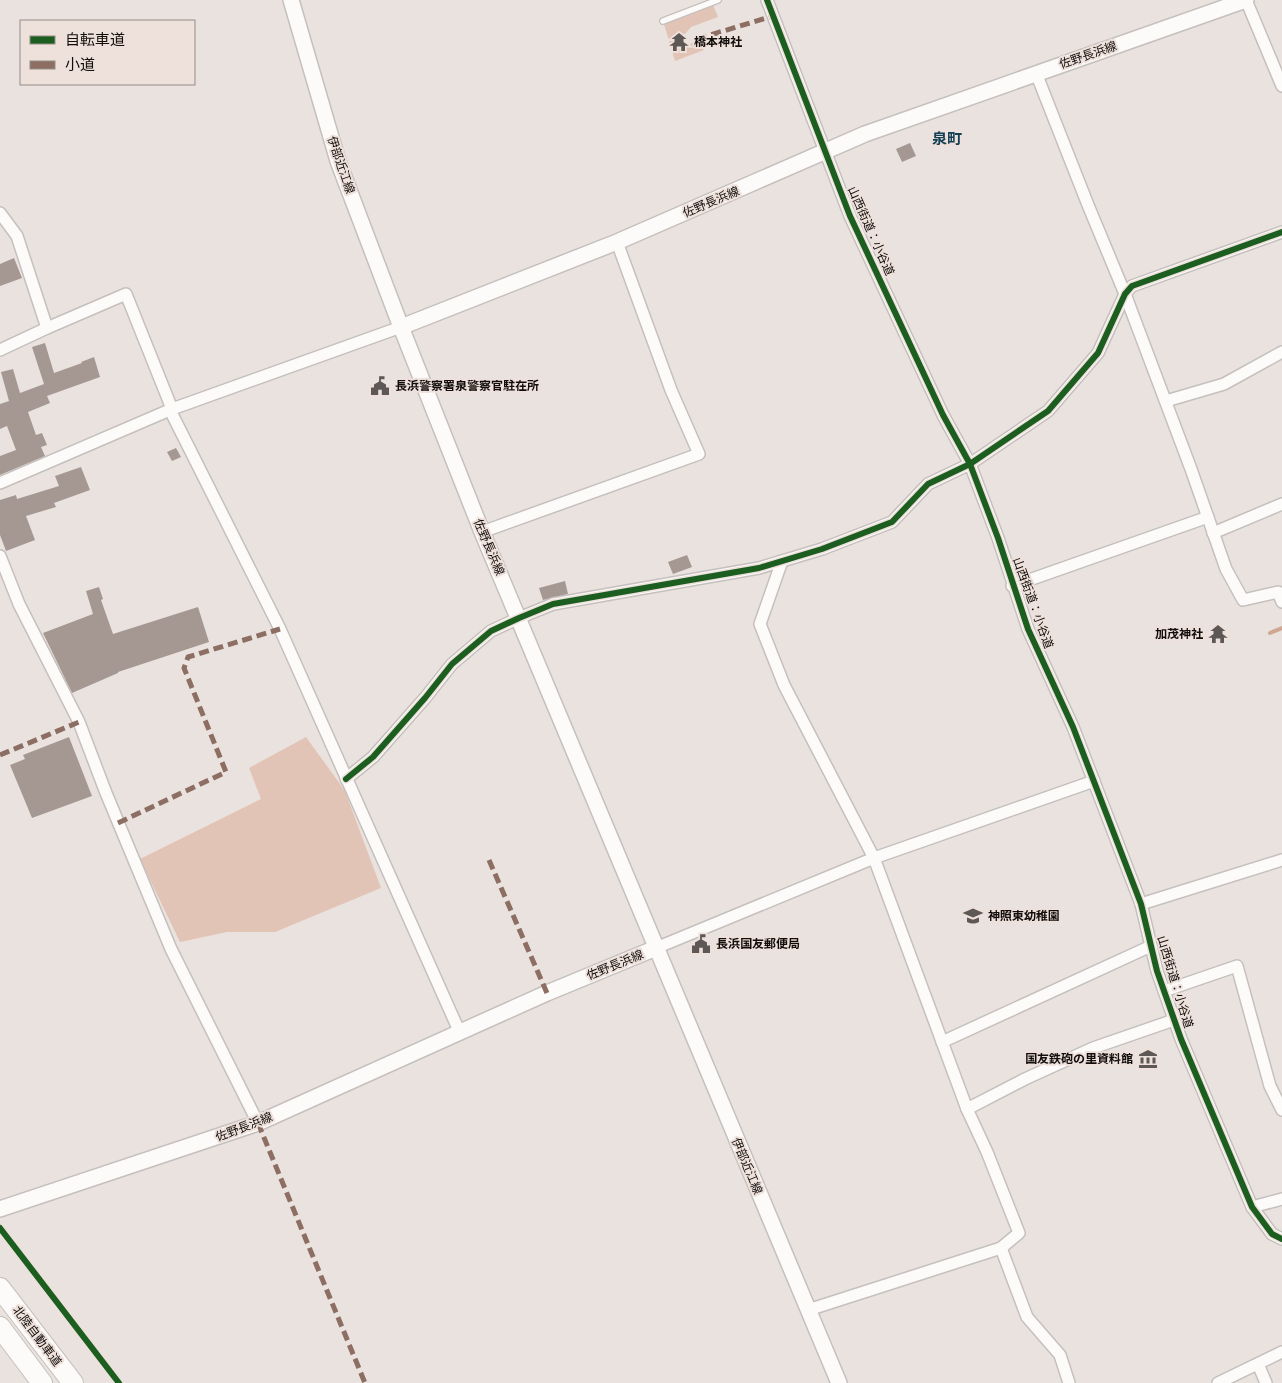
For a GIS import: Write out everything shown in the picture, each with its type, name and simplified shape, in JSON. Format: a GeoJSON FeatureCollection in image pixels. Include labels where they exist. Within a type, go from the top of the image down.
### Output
{"type":"FeatureCollection","features":[{"type":"Feature","properties":{"kind":"highway","name":"北陸自動車道"},"geometry":{"type":"LineString","coordinates":[[6,1296],[73,1383]]}},
{"type":"Feature","properties":{"kind":"highway","name":"北陸自動車道"},"geometry":{"type":"LineString","coordinates":[[0,1327],[42,1383]]}},
{"type":"Feature","properties":{"kind":"main road","name":"伊部近江線"},"geometry":{"type":"LineString","coordinates":[[290,0],[338,161],[401,327]]}},
{"type":"Feature","properties":{"kind":"main road","name":"佐野長浜線"},"geometry":{"type":"LineString","coordinates":[[0,1209],[258,1123],[547,993],[656,948],[482,532],[401,327],[617,242],[865,134],[1246,0]]}},
{"type":"Feature","properties":{"kind":"main road","name":"伊部近江線"},"geometry":{"type":"LineString","coordinates":[[656,948],[839,1383]]}},
{"type":"Feature","properties":{"kind":"street","name":"山西街道：小谷道"},"geometry":{"type":"LineString","coordinates":[[767,0],[850,216],[943,415],[970,464],[998,538],[1012,586],[1028,629],[1073,727],[1141,904],[1151,946],[1174,1020],[1252,1207],[1272,1234],[1282,1239]]}},
{"type":"Feature","properties":{"kind":"street"},"geometry":{"type":"LineString","coordinates":[[1246,0],[1282,86]]}},
{"type":"Feature","properties":{"kind":"street"},"geometry":{"type":"LineString","coordinates":[[1036,73],[1166,401],[1226,569],[1243,600],[1278,592],[1282,602]]}},
{"type":"Feature","properties":{"kind":"street"},"geometry":{"type":"LineString","coordinates":[[0,213],[17,236],[47,328]]}},
{"type":"Feature","properties":{"kind":"street"},"geometry":{"type":"LineString","coordinates":[[346,779],[373,757],[452,664],[491,631],[553,604],[758,568],[822,549],[892,522],[928,484],[970,464],[1048,411],[1098,353],[1125,294],[1132,286],[1282,232]]}},
{"type":"Feature","properties":{"kind":"street"},"geometry":{"type":"LineString","coordinates":[[482,532],[699,454],[671,390],[617,242]]}},
{"type":"Feature","properties":{"kind":"street"},"geometry":{"type":"LineString","coordinates":[[0,350],[126,294],[171,410],[280,629],[460,1033]]}},
{"type":"Feature","properties":{"kind":"street"},"geometry":{"type":"LineString","coordinates":[[0,483],[171,410],[401,327]]}},
{"type":"Feature","properties":{"kind":"street"},"geometry":{"type":"LineString","coordinates":[[1166,401],[1224,384],[1282,352]]}},
{"type":"Feature","properties":{"kind":"street"},"geometry":{"type":"LineString","coordinates":[[1213,533],[1282,504]]}},
{"type":"Feature","properties":{"kind":"street"},"geometry":{"type":"LineString","coordinates":[[1012,586],[1208,517]]}},
{"type":"Feature","properties":{"kind":"street"},"geometry":{"type":"LineString","coordinates":[[0,556],[20,604],[79,722],[170,949],[258,1123]]}},
{"type":"Feature","properties":{"kind":"street"},"geometry":{"type":"LineString","coordinates":[[782,561],[760,624],[784,685],[874,858],[967,1109],[987,1152],[1018,1233],[1001,1248],[808,1310]]}},
{"type":"Feature","properties":{"kind":"street"},"geometry":{"type":"LineString","coordinates":[[656,948],[874,858],[1094,781]]}},
{"type":"Feature","properties":{"kind":"street"},"geometry":{"type":"LineString","coordinates":[[1141,904],[1282,860]]}},
{"type":"Feature","properties":{"kind":"street"},"geometry":{"type":"LineString","coordinates":[[942,1042],[1151,946]]}},
{"type":"Feature","properties":{"kind":"street"},"geometry":{"type":"LineString","coordinates":[[1164,991],[1237,966],[1270,1086],[1282,1110]]}},
{"type":"Feature","properties":{"kind":"street"},"geometry":{"type":"LineString","coordinates":[[967,1109],[1025,1079],[1093,1048],[1174,1020]]}},
{"type":"Feature","properties":{"kind":"street"},"geometry":{"type":"LineString","coordinates":[[1252,1207],[1282,1199]]}},
{"type":"Feature","properties":{"kind":"street"},"geometry":{"type":"LineString","coordinates":[[1001,1248],[1028,1316],[1060,1355],[1069,1383]]}},
{"type":"Feature","properties":{"kind":"street"},"geometry":{"type":"LineString","coordinates":[[1218,1383],[1282,1352]]}},
{"type":"Feature","properties":{"kind":"street"},"geometry":{"type":"LineString","coordinates":[[1258,1364],[1266,1383]]}},
{"type":"Feature","properties":{"kind":"lane"},"geometry":{"type":"LineString","coordinates":[[663,21],[718,0]]}},
{"type":"Feature","properties":{"kind":"shaded area"},"geometry":{"type":"Polygon","coordinates":[[[713,5],[718,17],[691,27],[686,33],[674,39],[677,48],[699,41],[704,50],[675,61],[664,24],[713,5]]]}},
{"type":"Feature","properties":{"kind":"shaded area"},"geometry":{"type":"Polygon","coordinates":[[[306,737],[345,791],[381,888],[275,932],[227,932],[180,942],[140,859],[261,799],[249,768],[306,737]]]}},
{"type":"Feature","properties":{"kind":"building"},"geometry":{"type":"Polygon","coordinates":[[[910,143],[916,156],[902,162],[896,149],[910,143]]]}},
{"type":"Feature","properties":{"kind":"building"},"geometry":{"type":"Polygon","coordinates":[[[14,258],[22,278],[0,286],[0,264],[14,258]]]}},
{"type":"Feature","properties":{"kind":"building"},"geometry":{"type":"Polygon","coordinates":[[[45,343],[54,373],[94,357],[100,377],[47,396],[50,403],[28,412],[36,435],[42,433],[47,445],[41,447],[45,456],[0,475],[0,456],[16,450],[7,426],[0,429],[0,404],[9,401],[1,372],[13,369],[20,393],[44,384],[32,347],[45,343]]]}},
{"type":"Feature","properties":{"kind":"building"},"geometry":{"type":"Polygon","coordinates":[[[176,448],[181,457],[172,461],[167,452],[176,448]]]}},
{"type":"Feature","properties":{"kind":"building"},"geometry":{"type":"Polygon","coordinates":[[[81,467],[90,490],[54,503],[56,507],[26,516],[35,540],[6,551],[0,535],[0,500],[16,495],[17,499],[59,486],[55,476],[81,467]]]}},
{"type":"Feature","properties":{"kind":"building"},"geometry":{"type":"Polygon","coordinates":[[[687,555],[692,567],[673,574],[668,562],[687,555]]]}},
{"type":"Feature","properties":{"kind":"building"},"geometry":{"type":"Polygon","coordinates":[[[565,581],[568,594],[543,600],[539,588],[565,581]]]}},
{"type":"Feature","properties":{"kind":"building"},"geometry":{"type":"Polygon","coordinates":[[[99,587],[103,599],[101,600],[113,634],[198,607],[209,642],[118,672],[72,693],[43,633],[93,614],[86,591],[99,587]]]}},
{"type":"Feature","properties":{"kind":"building"},"geometry":{"type":"Polygon","coordinates":[[[69,737],[92,796],[32,818],[10,765],[25,759],[23,755],[69,737]]]}},
{"type":"Feature","properties":{"kind":"waterway"},"geometry":{"type":"LineString","coordinates":[[1270,633],[1282,628]]}},
{"type":"Feature","properties":{"kind":"marked path"},"geometry":{"type":"LineString","coordinates":[[697,39],[773,16]]}},
{"type":"Feature","properties":{"kind":"marked path"},"geometry":{"type":"LineString","coordinates":[[118,823],[226,772],[184,668],[188,657],[280,629]]}},
{"type":"Feature","properties":{"kind":"marked path"},"geometry":{"type":"LineString","coordinates":[[0,755],[79,722]]}},
{"type":"Feature","properties":{"kind":"marked path"},"geometry":{"type":"LineString","coordinates":[[489,860],[547,993]]}},
{"type":"Feature","properties":{"kind":"marked path"},"geometry":{"type":"LineString","coordinates":[[258,1123],[365,1383]]}},
{"type":"Feature","properties":{"kind":"cycle path"},"geometry":{"type":"LineString","coordinates":[[767,0],[850,216],[943,415],[970,464],[998,538],[1028,629],[1073,727],[1141,904],[1157,971],[1181,1039],[1252,1207],[1272,1234],[1282,1239]]}},
{"type":"Feature","properties":{"kind":"cycle path"},"geometry":{"type":"LineString","coordinates":[[346,779],[373,757],[452,664],[491,631],[553,604],[759,568],[822,549],[892,522],[928,484],[970,464],[1048,411],[1098,353],[1125,294],[1132,286],[1282,232]]}},
{"type":"Feature","properties":{"kind":"cycle path"},"geometry":{"type":"LineString","coordinates":[[0,1228],[119,1383]]}},
{"type":"Feature","properties":{"kind":"place","name":"橋本神社"},"geometry":{"type":"Point","coordinates":[679,42]}},
{"type":"Feature","properties":{"kind":"place","name":"長浜警察署泉警察官駐在所"},"geometry":{"type":"Point","coordinates":[380,386]}},
{"type":"Feature","properties":{"kind":"place","name":"加茂神社"},"geometry":{"type":"Point","coordinates":[1218,634]}},
{"type":"Feature","properties":{"kind":"place","name":"神照東幼稚園"},"geometry":{"type":"Point","coordinates":[973,916]}},
{"type":"Feature","properties":{"kind":"place","name":"長浜国友郵便局"},"geometry":{"type":"Point","coordinates":[701,944]}},
{"type":"Feature","properties":{"kind":"place","name":"国友鉄砲の里資料館"},"geometry":{"type":"Point","coordinates":[1148,1059]}},
{"type":"Feature","properties":{"kind":"district","name":"泉町"},"geometry":{"type":"Point","coordinates":[947,139]}}]}
